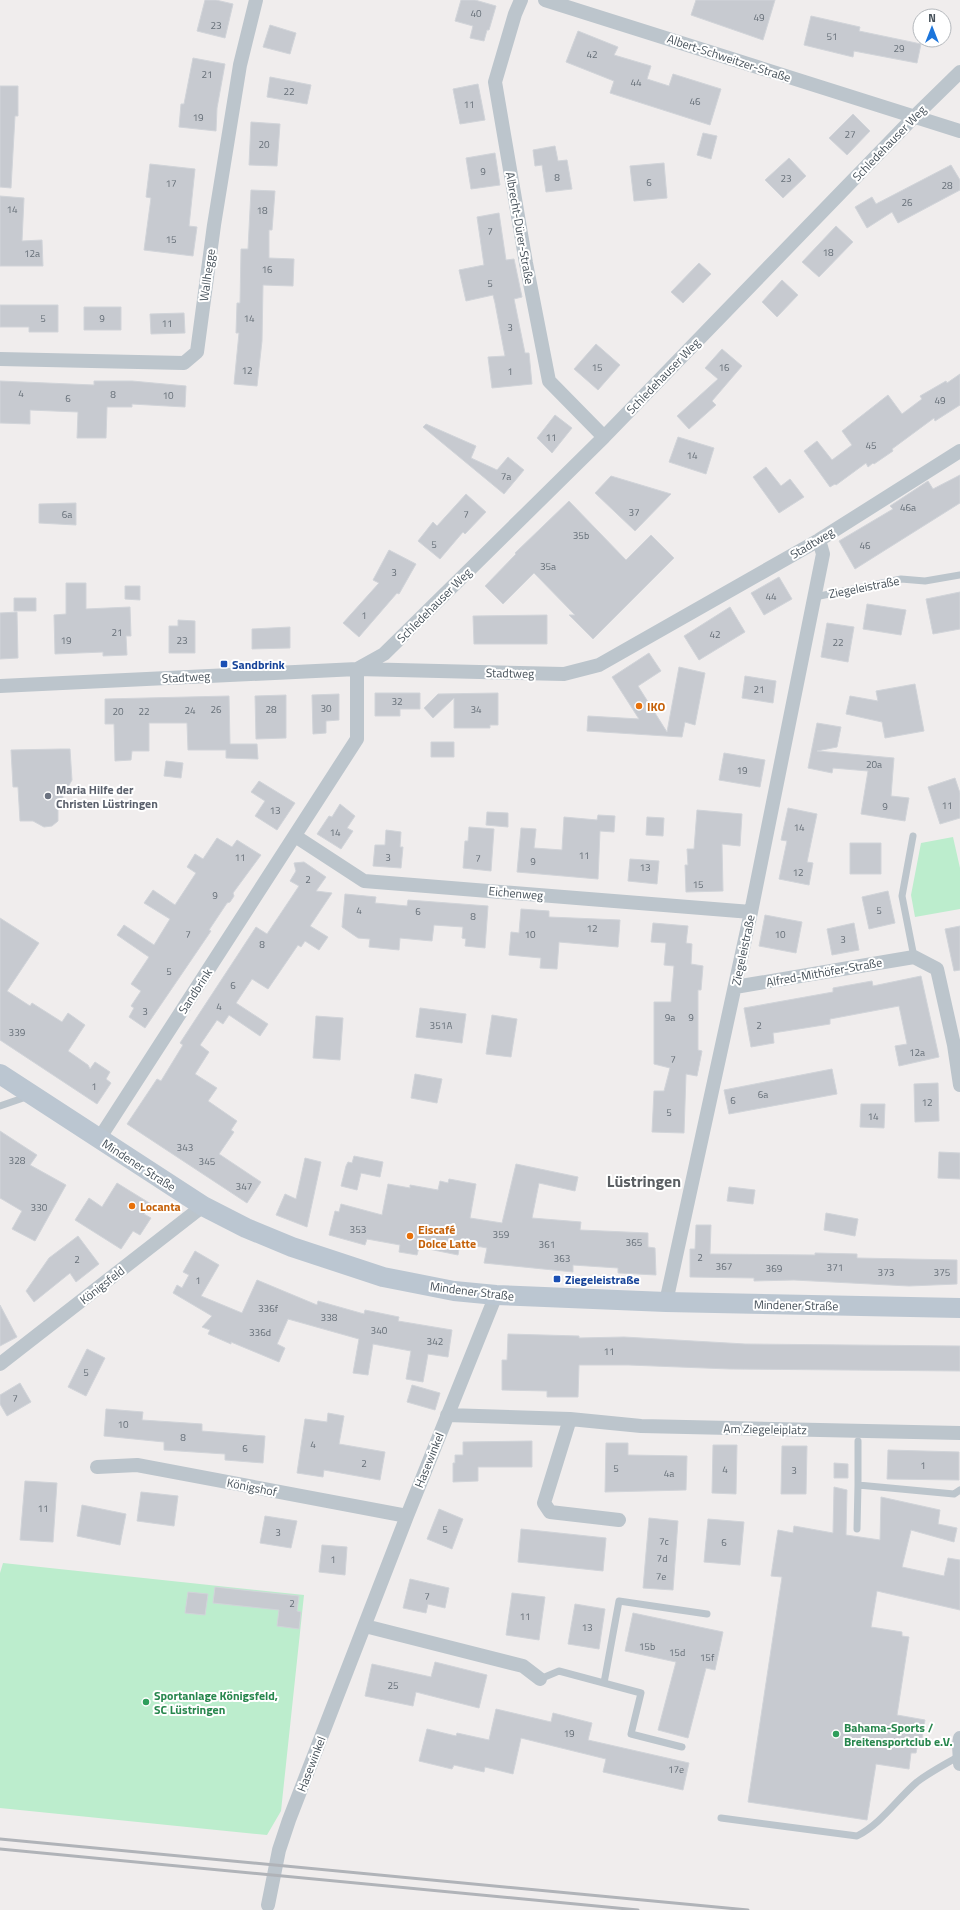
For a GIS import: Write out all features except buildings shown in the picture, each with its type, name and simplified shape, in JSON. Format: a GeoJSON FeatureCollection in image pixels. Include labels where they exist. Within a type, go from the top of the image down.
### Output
{"type":"FeatureCollection","features":[{"type":"Feature","properties":{"kind":"main road","name":"Mindener Straße"},"geometry":{"type":"LineString","coordinates":[[0,1074],[203,1206],[246,1228],[285,1244],[383,1277],[454,1291],[496,1295],[666,1302],[960,1308]]}},
{"type":"Feature","properties":{"kind":"street","name":"Wallhegge"},"geometry":{"type":"LineString","coordinates":[[0,359],[184,363],[197,352],[214,225],[240,65],[256,0]]}},
{"type":"Feature","properties":{"kind":"street","name":"Albrecht-Dürer-Straße"},"geometry":{"type":"LineString","coordinates":[[521,0],[515,14],[495,82],[526,263],[549,381],[604,437]]}},
{"type":"Feature","properties":{"kind":"street","name":"Albert-Schweitzer-Straße"},"geometry":{"type":"LineString","coordinates":[[545,0],[960,131]]}},
{"type":"Feature","properties":{"kind":"street","name":"Schledehauser Weg"},"geometry":{"type":"LineString","coordinates":[[357,669],[384,654],[604,437],[914,117],[960,72]]}},
{"type":"Feature","properties":{"kind":"street","name":"Stadtweg"},"geometry":{"type":"LineString","coordinates":[[0,686],[357,669],[564,674],[599,666],[819,540],[960,451]]}},
{"type":"Feature","properties":{"kind":"street","name":"Ziegeleistraße"},"geometry":{"type":"LineString","coordinates":[[666,1302],[751,912],[815,597],[823,554],[819,540]]}},
{"type":"Feature","properties":{"kind":"street","name":"Sandbrink"},"geometry":{"type":"LineString","coordinates":[[99,1139],[357,739],[357,669]]}},
{"type":"Feature","properties":{"kind":"street","name":"Eichenweg"},"geometry":{"type":"LineString","coordinates":[[295,836],[364,881],[751,912]]}},
{"type":"Feature","properties":{"kind":"street","name":"Alfred-Mithöfer-Straße"},"geometry":{"type":"LineString","coordinates":[[735,987],[914,957]]}},
{"type":"Feature","properties":{"kind":"street"},"geometry":{"type":"LineString","coordinates":[[914,957],[936,969],[954,1045],[960,1086]]}},
{"type":"Feature","properties":{"kind":"street","name":"Königsfeld"},"geometry":{"type":"LineString","coordinates":[[0,1364],[203,1206]]}},
{"type":"Feature","properties":{"kind":"street","name":"Hasewinkel"},"geometry":{"type":"LineString","coordinates":[[268,1906],[279,1850],[289,1820],[407,1516],[496,1295]]}},
{"type":"Feature","properties":{"kind":"street","name":"Am Ziegeleiplatz"},"geometry":{"type":"LineString","coordinates":[[448,1415],[570,1419],[641,1426],[960,1433]]}},
{"type":"Feature","properties":{"kind":"street"},"geometry":{"type":"LineString","coordinates":[[570,1419],[544,1503],[550,1512],[619,1520]]}},
{"type":"Feature","properties":{"kind":"street","name":"Königshof"},"geometry":{"type":"LineString","coordinates":[[97,1467],[137,1465],[407,1516]]}},
{"type":"Feature","properties":{"kind":"street"},"geometry":{"type":"LineString","coordinates":[[365,1626],[523,1666],[540,1678]]}},
{"type":"Feature","properties":{"kind":"street"},"geometry":{"type":"LineString","coordinates":[[960,1738],[960,1764]]}},
{"type":"Feature","properties":{"kind":"lane","name":"Ziegeleistraße"},"geometry":{"type":"LineString","coordinates":[[815,597],[901,579],[925,581],[960,575]]}},
{"type":"Feature","properties":{"kind":"lane"},"geometry":{"type":"LineString","coordinates":[[913,836],[902,896],[914,957]]}},
{"type":"Feature","properties":{"kind":"lane"},"geometry":{"type":"LineString","coordinates":[[0,1106],[32,1095]]}},
{"type":"Feature","properties":{"kind":"lane"},"geometry":{"type":"LineString","coordinates":[[857,1529],[858,1441]]}},
{"type":"Feature","properties":{"kind":"lane"},"geometry":{"type":"LineString","coordinates":[[858,1484],[954,1494],[960,1490]]}},
{"type":"Feature","properties":{"kind":"lane"},"geometry":{"type":"LineString","coordinates":[[604,1683],[619,1601],[708,1614]]}},
{"type":"Feature","properties":{"kind":"lane"},"geometry":{"type":"LineString","coordinates":[[540,1678],[559,1671],[641,1693],[631,1734],[682,1747]]}},
{"type":"Feature","properties":{"kind":"lane"},"geometry":{"type":"LineString","coordinates":[[721,1818],[857,1836],[869,1830],[884,1817],[917,1782],[960,1756]]}},
{"type":"Feature","properties":{"kind":"green space"},"geometry":{"type":"Polygon","coordinates":[[[953,837],[960,868],[960,909],[915,917],[911,895],[921,843],[953,837]]]}},
{"type":"Feature","properties":{"kind":"green space","name":"Sportanlage Königsfeld, SC Lüstringen"},"geometry":{"type":"Polygon","coordinates":[[[3,1563],[304,1595],[281,1811],[267,1835],[0,1808],[0,1573],[3,1563]]]}},
{"type":"Feature","properties":{"kind":"railway"},"geometry":{"type":"LineString","coordinates":[[0,1839],[748,1910]]}},
{"type":"Feature","properties":{"kind":"railway"},"geometry":{"type":"LineString","coordinates":[[0,1849],[638,1910]]}},
{"type":"Feature","properties":{"kind":"place","name":"Sandbrink"},"geometry":{"type":"Point","coordinates":[224,664]}},
{"type":"Feature","properties":{"kind":"place","name":"IKO"},"geometry":{"type":"Point","coordinates":[639,706]}},
{"type":"Feature","properties":{"kind":"place","name":"Maria Hilfe der Christen Lüstringen"},"geometry":{"type":"Point","coordinates":[48,796]}},
{"type":"Feature","properties":{"kind":"place","name":"Locanta"},"geometry":{"type":"Point","coordinates":[132,1206]}},
{"type":"Feature","properties":{"kind":"place","name":"Eiscafé Dolce Latte"},"geometry":{"type":"Point","coordinates":[410,1236]}},
{"type":"Feature","properties":{"kind":"place","name":"Ziegeleistraße"},"geometry":{"type":"Point","coordinates":[557,1279]}},
{"type":"Feature","properties":{"kind":"place","name":"Sportanlage Königsfeld, SC Lüstringen"},"geometry":{"type":"Point","coordinates":[146,1702]}},
{"type":"Feature","properties":{"kind":"place","name":"Bahama-Sports / Breitensportclub e.V."},"geometry":{"type":"Point","coordinates":[836,1734]}},
{"type":"Feature","properties":{"kind":"district","name":"Lüstringen"},"geometry":{"type":"Point","coordinates":[644,1181]}}]}
